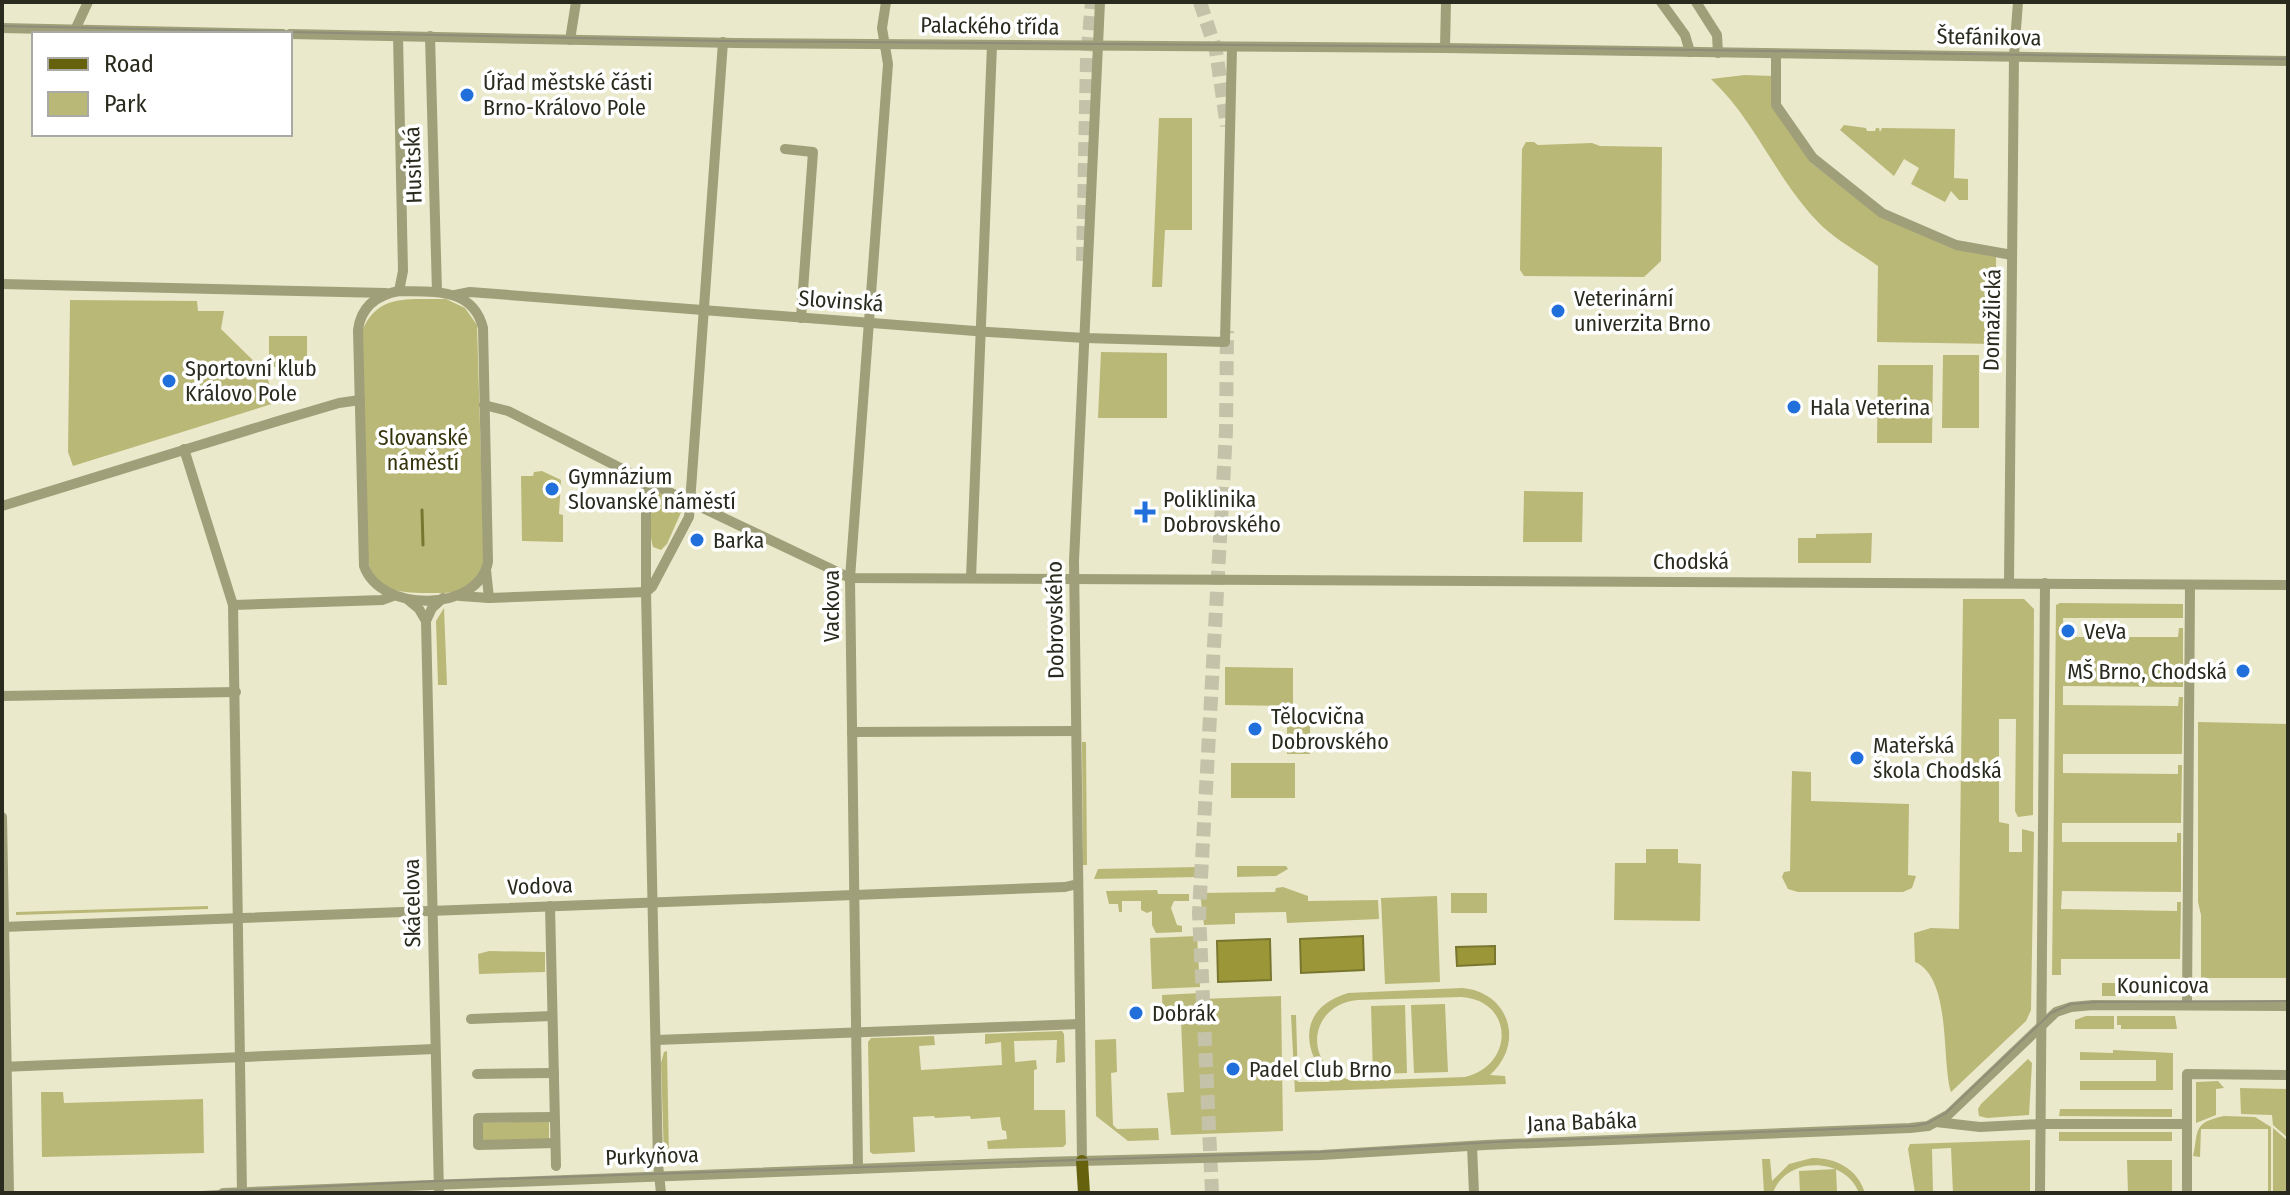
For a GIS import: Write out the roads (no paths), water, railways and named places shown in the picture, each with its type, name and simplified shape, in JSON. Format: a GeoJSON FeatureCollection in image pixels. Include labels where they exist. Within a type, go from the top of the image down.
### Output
{"type":"FeatureCollection","features":[{"type":"Feature","properties":{"kind":"main road","name":"Dobrovského"},"geometry":{"type":"LineString","coordinates":[[1082,1161],[1084,1193]]}},
{"type":"Feature","properties":{"kind":"street"},"geometry":{"type":"LineString","coordinates":[[75,30],[88,2]]}},
{"type":"Feature","properties":{"kind":"street"},"geometry":{"type":"LineString","coordinates":[[570,40],[576,2]]}},
{"type":"Feature","properties":{"kind":"street","name":"Vackova"},"geometry":{"type":"LineString","coordinates":[[858,1169],[850,578],[888,64],[882,28],[886,2]]}},
{"type":"Feature","properties":{"kind":"street","name":"Dobrovského"},"geometry":{"type":"LineString","coordinates":[[1082,1161],[1075,578],[1100,2]]}},
{"type":"Feature","properties":{"kind":"street"},"geometry":{"type":"LineString","coordinates":[[1445,48],[1446,2]]}},
{"type":"Feature","properties":{"kind":"street"},"geometry":{"type":"LineString","coordinates":[[1661,2],[1685,35],[1690,52]]}},
{"type":"Feature","properties":{"kind":"street"},"geometry":{"type":"LineString","coordinates":[[1696,2],[1717,35],[1718,53]]}},
{"type":"Feature","properties":{"kind":"street","name":"Domažlická"},"geometry":{"type":"LineString","coordinates":[[2009,583],[2018,2]]}},
{"type":"Feature","properties":{"kind":"street"},"geometry":{"type":"LineString","coordinates":[[2,28],[179,32]]}},
{"type":"Feature","properties":{"kind":"street","name":"Palackého třída"},"geometry":{"type":"LineString","coordinates":[[292,34],[1097,47],[1690,52]]}},
{"type":"Feature","properties":{"kind":"street","name":"Husitská"},"geometry":{"type":"LineString","coordinates":[[398,36],[403,271],[399,291]]}},
{"type":"Feature","properties":{"kind":"street","name":"Husitská"},"geometry":{"type":"LineString","coordinates":[[430,36],[437,292]]}},
{"type":"Feature","properties":{"kind":"street"},"geometry":{"type":"LineString","coordinates":[[386,293],[366,308],[359,323],[364,566],[374,583],[393,596],[407,599],[646,592],[652,587],[689,517],[723,42]]}},
{"type":"Feature","properties":{"kind":"street"},"geometry":{"type":"LineString","coordinates":[[971,578],[992,45]]}},
{"type":"Feature","properties":{"kind":"street","name":"Slovinská"},"geometry":{"type":"LineString","coordinates":[[455,295],[470,292],[979,332],[1225,342],[1232,48]]}},
{"type":"Feature","properties":{"kind":"street","name":"Štefánikova"},"geometry":{"type":"LineString","coordinates":[[1690,52],[2288,61]]}},
{"type":"Feature","properties":{"kind":"street"},"geometry":{"type":"LineString","coordinates":[[1776,54],[1776,105],[1813,158],[1882,213],[1956,245],[2012,255]]}},
{"type":"Feature","properties":{"kind":"street"},"geometry":{"type":"LineString","coordinates":[[785,149],[813,152],[801,318]]}},
{"type":"Feature","properties":{"kind":"street"},"geometry":{"type":"LineString","coordinates":[[2,284],[437,292],[455,295],[469,303],[482,323],[489,598]]}},
{"type":"Feature","properties":{"kind":"street"},"geometry":{"type":"LineString","coordinates":[[2,506],[339,403],[360,400]]}},
{"type":"Feature","properties":{"kind":"street"},"geometry":{"type":"LineString","coordinates":[[484,405],[516,415],[850,578]]}},
{"type":"Feature","properties":{"kind":"street"},"geometry":{"type":"LineString","coordinates":[[184,449],[233,605],[242,1192]]}},
{"type":"Feature","properties":{"kind":"street"},"geometry":{"type":"LineString","coordinates":[[646,481],[661,1193]]}},
{"type":"Feature","properties":{"kind":"street"},"geometry":{"type":"LineString","coordinates":[[459,596],[473,588],[486,570]]}},
{"type":"Feature","properties":{"kind":"street","name":"Chodská"},"geometry":{"type":"LineString","coordinates":[[850,578],[2288,585]]}},
{"type":"Feature","properties":{"kind":"street"},"geometry":{"type":"LineString","coordinates":[[2040,1193],[2045,583]]}},
{"type":"Feature","properties":{"kind":"street"},"geometry":{"type":"LineString","coordinates":[[2187,1004],[2190,586]]}},
{"type":"Feature","properties":{"kind":"street"},"geometry":{"type":"LineString","coordinates":[[233,605],[382,600],[393,596]]}},
{"type":"Feature","properties":{"kind":"street"},"geometry":{"type":"LineString","coordinates":[[426,621],[432,608],[443,598]]}},
{"type":"Feature","properties":{"kind":"street"},"geometry":{"type":"LineString","coordinates":[[407,599],[419,609],[426,621]]}},
{"type":"Feature","properties":{"kind":"street","name":"Skácelova"},"geometry":{"type":"LineString","coordinates":[[426,621],[439,1188]]}},
{"type":"Feature","properties":{"kind":"street"},"geometry":{"type":"LineString","coordinates":[[2,696],[236,692]]}},
{"type":"Feature","properties":{"kind":"street"},"geometry":{"type":"LineString","coordinates":[[852,732],[1076,731]]}},
{"type":"Feature","properties":{"kind":"street"},"geometry":{"type":"LineString","coordinates":[[2,817],[4,1066],[9,1193]]}},
{"type":"Feature","properties":{"kind":"street","name":"Vodova"},"geometry":{"type":"LineString","coordinates":[[4,927],[1065,887],[1078,884]]}},
{"type":"Feature","properties":{"kind":"street"},"geometry":{"type":"LineString","coordinates":[[550,906],[556,1166]]}},
{"type":"Feature","properties":{"kind":"street","name":"Kounicova"},"geometry":{"type":"LineString","coordinates":[[2043,1022],[2060,1010],[2080,1005],[2288,1006]]}},
{"type":"Feature","properties":{"kind":"street"},"geometry":{"type":"LineString","coordinates":[[471,1019],[552,1016]]}},
{"type":"Feature","properties":{"kind":"street","name":"Jana Babáka"},"geometry":{"type":"LineString","coordinates":[[1082,1161],[1321,1155],[1910,1128],[1936,1122],[1959,1106],[2043,1022]]}},
{"type":"Feature","properties":{"kind":"street"},"geometry":{"type":"LineString","coordinates":[[656,1040],[1079,1024]]}},
{"type":"Feature","properties":{"kind":"street"},"geometry":{"type":"LineString","coordinates":[[4,1066],[435,1049]]}},
{"type":"Feature","properties":{"kind":"street"},"geometry":{"type":"LineString","coordinates":[[477,1074],[554,1073]]}},
{"type":"Feature","properties":{"kind":"street"},"geometry":{"type":"LineString","coordinates":[[2187,1193],[2187,1074],[2288,1075]]}},
{"type":"Feature","properties":{"kind":"street"},"geometry":{"type":"LineString","coordinates":[[554,1117],[478,1118],[478,1145],[555,1143]]}},
{"type":"Feature","properties":{"kind":"street"},"geometry":{"type":"LineString","coordinates":[[1936,1122],[1980,1127],[2187,1124]]}},
{"type":"Feature","properties":{"kind":"street"},"geometry":{"type":"LineString","coordinates":[[1472,1146],[1474,1193]]}},
{"type":"Feature","properties":{"kind":"street","name":"Purkyňova"},"geometry":{"type":"LineString","coordinates":[[223,1193],[439,1188],[660,1176],[1082,1161]]}},
{"type":"Feature","properties":{"kind":"waterway"},"geometry":{"type":"LineString","coordinates":[[422,510],[423,545]]}},
{"type":"Feature","properties":{"kind":"tunnel"},"geometry":{"type":"LineString","coordinates":[[1083,261],[1087,58],[1092,2]]}},
{"type":"Feature","properties":{"kind":"tunnel"},"geometry":{"type":"LineString","coordinates":[[1200,2],[1216,51],[1227,126]]}},
{"type":"Feature","properties":{"kind":"tunnel"},"geometry":{"type":"LineString","coordinates":[[1212,1193],[1199,913],[1226,431],[1227,331]]}},
{"type":"Feature","properties":{"kind":"tram line"},"geometry":{"type":"LineString","coordinates":[[2,26],[291,32]]}},
{"type":"Feature","properties":{"kind":"tram line"},"geometry":{"type":"LineString","coordinates":[[292,32],[724,41],[1511,47],[2288,59]]}},
{"type":"Feature","properties":{"kind":"tram line"},"geometry":{"type":"LineString","coordinates":[[180,1193],[439,1181],[1321,1152],[1914,1126],[1928,1123],[1946,1113],[2051,1013],[2071,1004],[2288,1001]]}},
{"type":"Feature","properties":{"kind":"place","name":"Úřad městské části Brno-Královo Pole"},"geometry":{"type":"Point","coordinates":[467,95]}},
{"type":"Feature","properties":{"kind":"place","name":"Veterinární univerzita Brno"},"geometry":{"type":"Point","coordinates":[1558,311]}},
{"type":"Feature","properties":{"kind":"place","name":"Sportovní klub Královo Pole"},"geometry":{"type":"Point","coordinates":[169,381]}},
{"type":"Feature","properties":{"kind":"place","name":"Hala Veterina"},"geometry":{"type":"Point","coordinates":[1794,407]}},
{"type":"Feature","properties":{"kind":"place","name":"Gymnázium Slovanské náměstí"},"geometry":{"type":"Point","coordinates":[552,489]}},
{"type":"Feature","properties":{"kind":"place","name":"Poliklinika Dobrovského"},"geometry":{"type":"Point","coordinates":[1145,512]}},
{"type":"Feature","properties":{"kind":"place","name":"Barka"},"geometry":{"type":"Point","coordinates":[697,540]}},
{"type":"Feature","properties":{"kind":"place","name":"VeVa"},"geometry":{"type":"Point","coordinates":[2068,631]}},
{"type":"Feature","properties":{"kind":"place","name":"MŠ Brno, Chodská"},"geometry":{"type":"Point","coordinates":[2243,671]}},
{"type":"Feature","properties":{"kind":"place","name":"Tělocvična Dobrovského"},"geometry":{"type":"Point","coordinates":[1255,729]}},
{"type":"Feature","properties":{"kind":"place","name":"Mateřská škola Chodská"},"geometry":{"type":"Point","coordinates":[1857,758]}},
{"type":"Feature","properties":{"kind":"place","name":"Dobrák"},"geometry":{"type":"Point","coordinates":[1136,1013]}},
{"type":"Feature","properties":{"kind":"place","name":"Padel Club Brno"},"geometry":{"type":"Point","coordinates":[1233,1069]}},
{"type":"Feature","properties":{"kind":"park label","name":"Slovanské náměstí"},"geometry":{"type":"Point","coordinates":[423,450]}}]}
